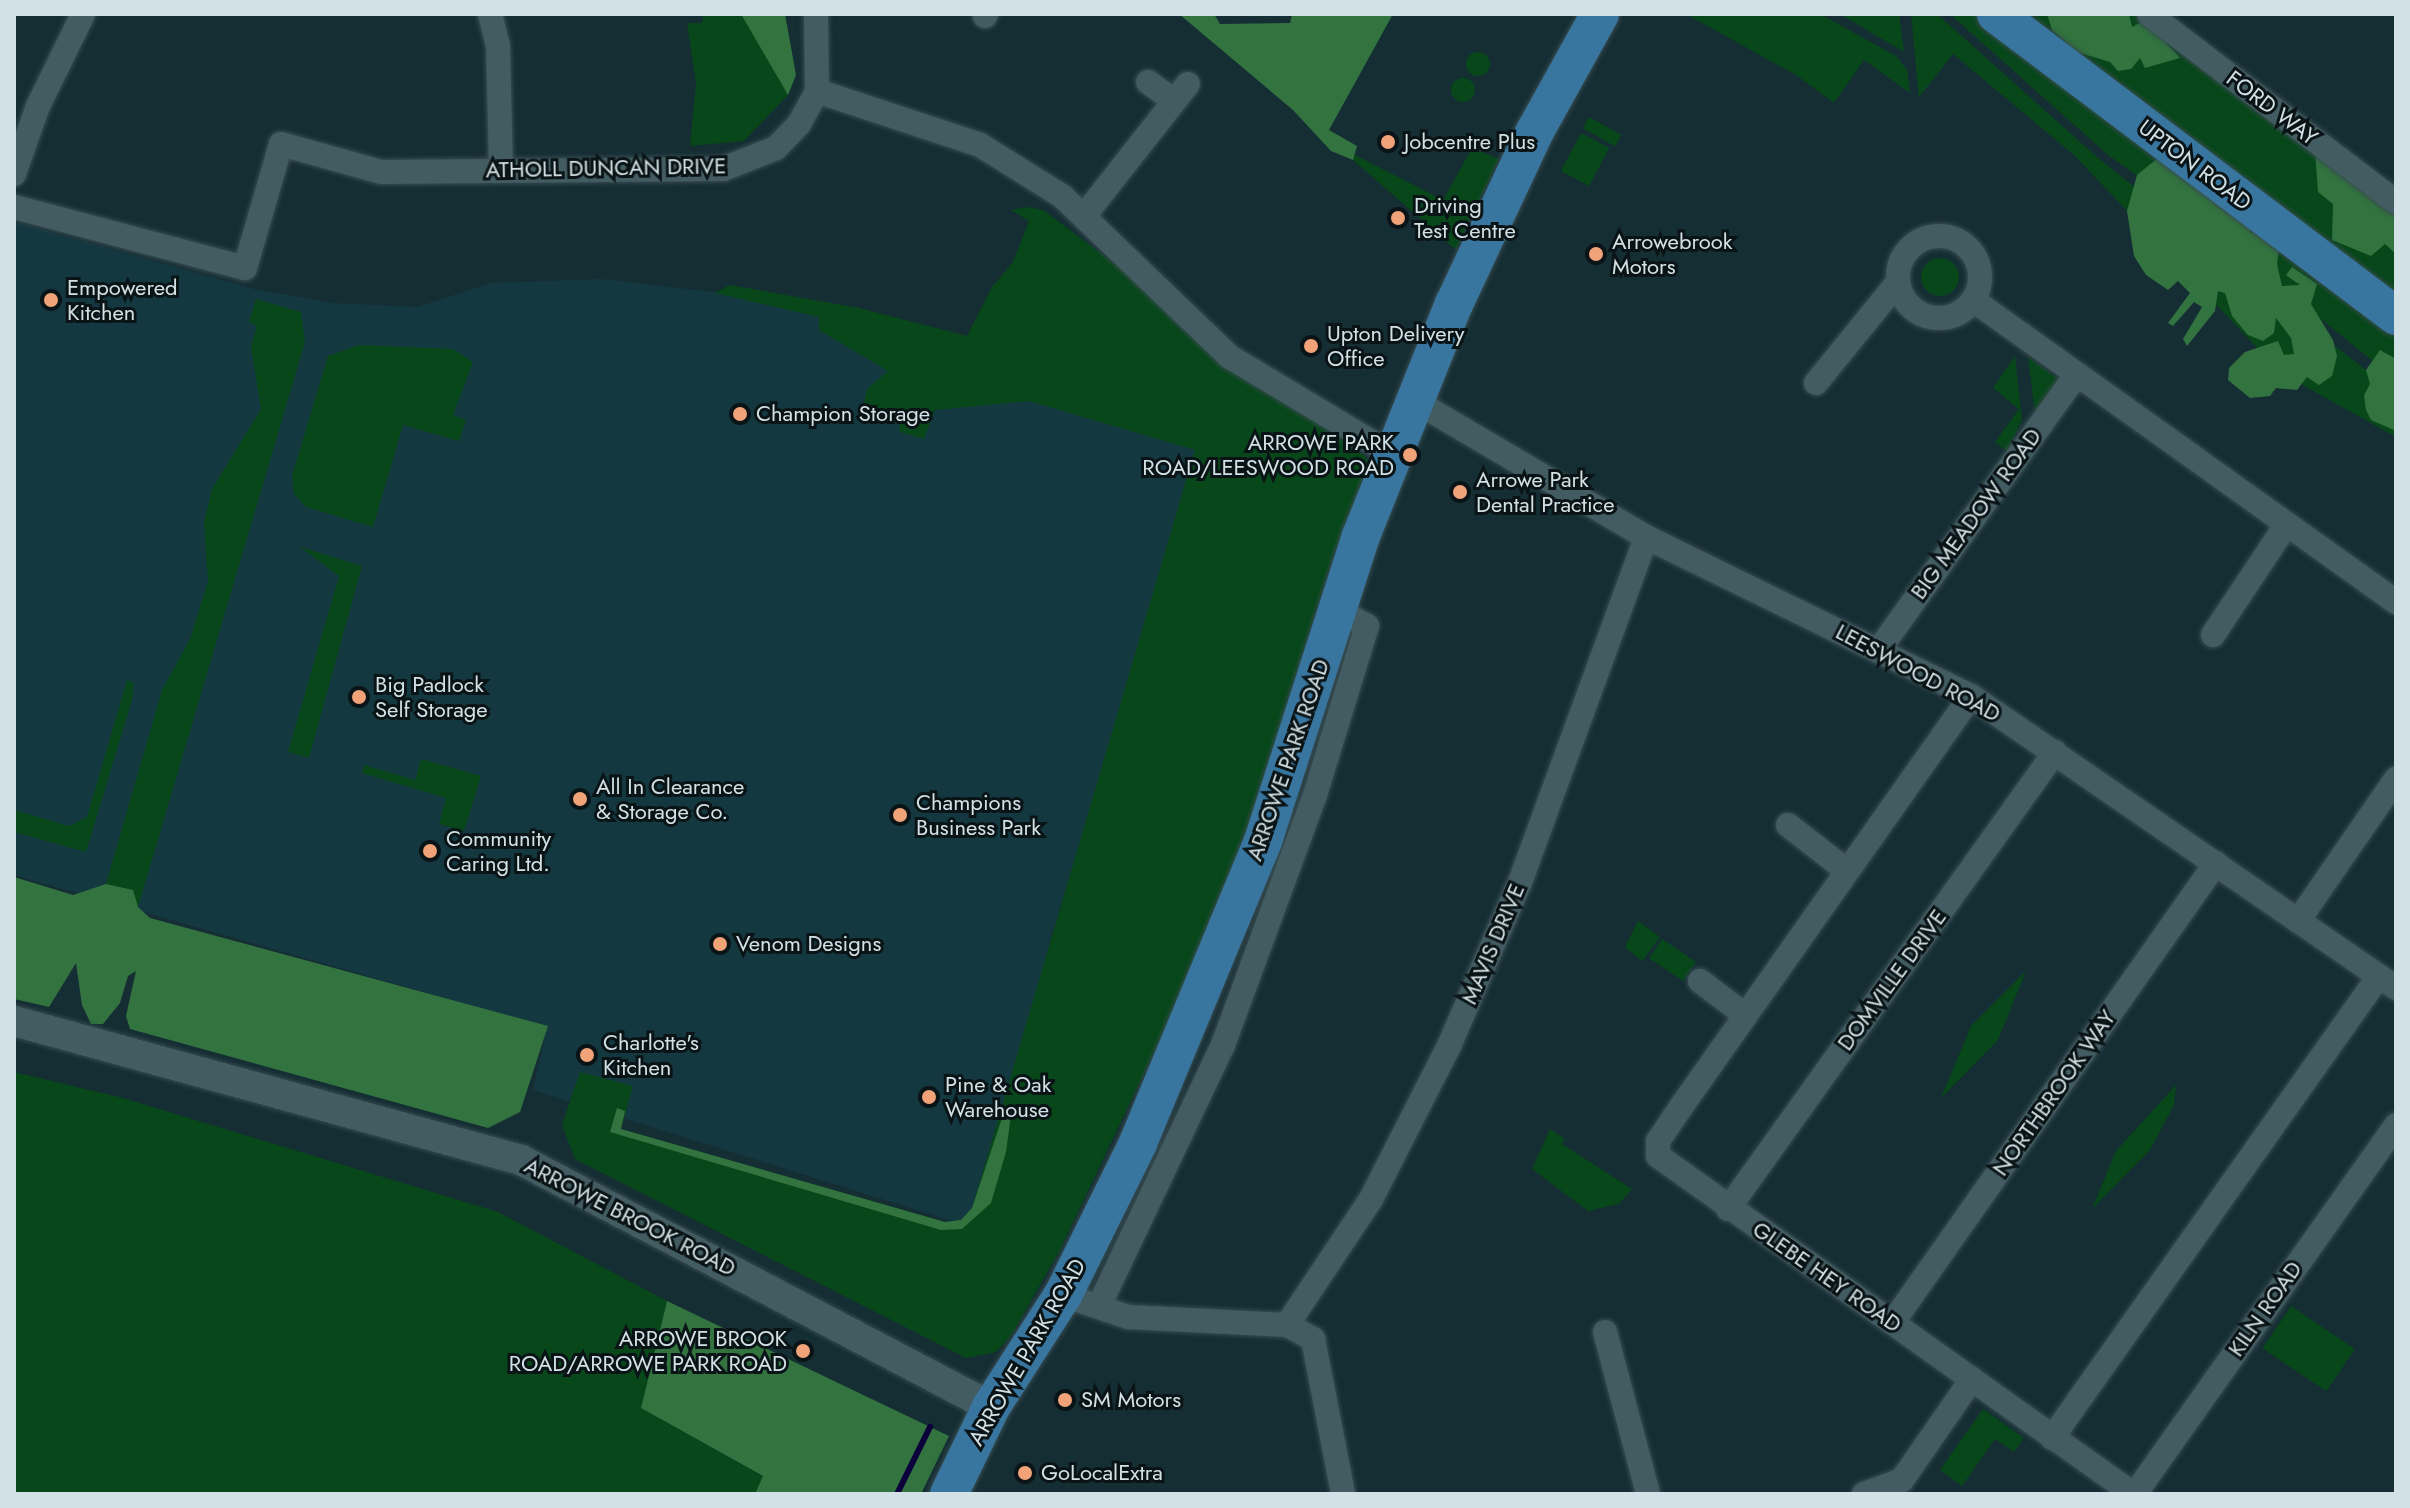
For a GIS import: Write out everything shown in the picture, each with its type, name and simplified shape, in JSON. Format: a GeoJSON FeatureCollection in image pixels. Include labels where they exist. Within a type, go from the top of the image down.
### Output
{"type":"FeatureCollection","features":[{"type":"Feature","properties":{"kind":"main road","name":"ARROWE PARK ROAD"},"geometry":{"type":"LineString","coordinates":[[949,1494],[991,1407],[1063,1295],[1196,1009],[1263,841],[1338,610],[1393,455],[1454,304],[1534,133],[1600,14]]}},
{"type":"Feature","properties":{"kind":"main road","name":"UPTON ROAD"},"geometry":{"type":"LineString","coordinates":[[1996,14],[2396,316]]}},
{"type":"Feature","properties":{"kind":"street"},"geometry":{"type":"LineString","coordinates":[[14,174],[38,106],[83,14]]}},
{"type":"Feature","properties":{"kind":"street"},"geometry":{"type":"LineString","coordinates":[[490,14],[498,46],[501,170]]}},
{"type":"Feature","properties":{"kind":"street"},"geometry":{"type":"LineString","coordinates":[[816,14],[817,91],[980,145],[1062,196],[1230,357],[1393,455]]}},
{"type":"Feature","properties":{"kind":"street","name":"FORD WAY"},"geometry":{"type":"LineString","coordinates":[[2149,14],[2396,202]]}},
{"type":"Feature","properties":{"kind":"street"},"geometry":{"type":"LineString","coordinates":[[1084,216],[1181,92],[1148,82]]}},
{"type":"Feature","properties":{"kind":"street","name":"ATHOLL DUNCAN DRIVE"},"geometry":{"type":"LineString","coordinates":[[14,207],[245,268],[281,144],[381,172],[735,166],[776,148],[799,124],[817,91]]}},
{"type":"Feature","properties":{"kind":"street"},"geometry":{"type":"LineString","coordinates":[[1816,383],[1898,282],[1901,262],[1912,246],[1943,236],[1968,248],[1980,273],[1973,300],[1954,315],[1930,317],[1908,305],[1898,282]]}},
{"type":"Feature","properties":{"kind":"street"},"geometry":{"type":"LineString","coordinates":[[1973,300],[2075,377],[2396,602]]}},
{"type":"Feature","properties":{"kind":"street","name":"BIG MEADOW ROAD"},"geometry":{"type":"LineString","coordinates":[[1878,651],[2075,377]]}},
{"type":"Feature","properties":{"kind":"street","name":"LEESWOOD ROAD"},"geometry":{"type":"LineString","coordinates":[[1415,401],[1646,537],[1971,696],[2388,982]]}},
{"type":"Feature","properties":{"kind":"street"},"geometry":{"type":"LineString","coordinates":[[2213,635],[2286,525]]}},
{"type":"Feature","properties":{"kind":"street","name":"MAVIS DRIVE"},"geometry":{"type":"LineString","coordinates":[[1287,1325],[1371,1199],[1449,1046],[1520,882],[1646,537]]}},
{"type":"Feature","properties":{"kind":"street"},"geometry":{"type":"LineString","coordinates":[[1099,1306],[1223,1045],[1311,809],[1367,626],[1338,610]]}},
{"type":"Feature","properties":{"kind":"street","name":"GLEBE HEY ROAD"},"geometry":{"type":"LineString","coordinates":[[1971,696],[1658,1141],[1658,1156],[1728,1209],[2134,1494]]}},
{"type":"Feature","properties":{"kind":"street","name":"DOMVILLE DRIVE"},"geometry":{"type":"LineString","coordinates":[[1728,1209],[2055,752]]}},
{"type":"Feature","properties":{"kind":"street"},"geometry":{"type":"LineString","coordinates":[[2298,921],[2396,779]]}},
{"type":"Feature","properties":{"kind":"street"},"geometry":{"type":"LineString","coordinates":[[1788,825],[1847,871]]}},
{"type":"Feature","properties":{"kind":"street","name":"NORTHBROOK WAY"},"geometry":{"type":"LineString","coordinates":[[1893,1322],[2216,863]]}},
{"type":"Feature","properties":{"kind":"street"},"geometry":{"type":"LineString","coordinates":[[1700,981],[1745,1015]]}},
{"type":"Feature","properties":{"kind":"street"},"geometry":{"type":"LineString","coordinates":[[2052,1438],[2388,982]]}},
{"type":"Feature","properties":{"kind":"street","name":"ARROWE BROOK ROAD"},"geometry":{"type":"LineString","coordinates":[[14,1021],[521,1160],[991,1407]]}},
{"type":"Feature","properties":{"kind":"street","name":"KILN ROAD"},"geometry":{"type":"LineString","coordinates":[[2134,1494],[2396,1125]]}},
{"type":"Feature","properties":{"kind":"street"},"geometry":{"type":"LineString","coordinates":[[1063,1295],[1128,1317],[1287,1325],[1313,1339],[1343,1494]]}},
{"type":"Feature","properties":{"kind":"street"},"geometry":{"type":"LineString","coordinates":[[1605,1332],[1648,1494]]}},
{"type":"Feature","properties":{"kind":"street"},"geometry":{"type":"LineString","coordinates":[[1864,1494],[1902,1480],[1972,1379]]}},
{"type":"Feature","properties":{"kind":"shaded area"},"geometry":{"type":"Polygon","coordinates":[[[14,222],[254,289],[332,303],[417,307],[491,283],[601,279],[836,306],[1206,422],[1045,958],[1082,970],[972,1227],[533,1090],[547,1027],[14,875],[14,222]]]}},
{"type":"Feature","properties":{"kind":"green space"},"geometry":{"type":"Polygon","coordinates":[[[703,14],[744,16],[788,95],[744,141],[690,146],[696,84],[687,23],[702,23],[703,14]]]}},
{"type":"Feature","properties":{"kind":"green space"},"geometry":{"type":"Polygon","coordinates":[[[741,14],[785,14],[796,75],[788,95],[741,14]]]}},
{"type":"Feature","properties":{"kind":"green space"},"geometry":{"type":"Polygon","coordinates":[[[1179,14],[1214,14],[1220,24],[1290,23],[1292,14],[1393,14],[1329,130],[1357,146],[1353,160],[1331,151],[1293,110],[1179,14]]]}},
{"type":"Feature","properties":{"kind":"green space"},"geometry":{"type":"Polygon","coordinates":[[[1686,14],[1820,14],[1896,56],[1907,70],[1910,93],[1864,60],[1834,103],[1796,75],[1686,14]]]}},
{"type":"Feature","properties":{"kind":"green space"},"geometry":{"type":"Polygon","coordinates":[[[1840,14],[1899,14],[1904,52],[1840,14]]]}},
{"type":"Feature","properties":{"kind":"green space"},"geometry":{"type":"Polygon","coordinates":[[[1911,14],[1937,14],[2098,158],[2396,394],[2396,437],[2281,373],[2074,155],[1953,54],[1919,97],[1911,14]]]}},
{"type":"Feature","properties":{"kind":"green space"},"geometry":{"type":"Polygon","coordinates":[[[1950,14],[1980,14],[2396,329],[2396,380],[2202,222],[2108,155],[1950,14]]]}},
{"type":"Feature","properties":{"kind":"green space"},"geometry":{"type":"Polygon","coordinates":[[[2027,14],[2138,14],[2396,208],[2396,295],[2027,14]]]}},
{"type":"Feature","properties":{"kind":"green space"},"geometry":{"type":"Polygon","coordinates":[[[2047,14],[2129,14],[2132,27],[2145,20],[2180,58],[2145,68],[2140,58],[2131,69],[2118,71],[2110,62],[2077,52],[2052,30],[2047,14]]]}},
{"type":"Feature","properties":{"kind":"green space"},"geometry":{"type":"Polygon","coordinates":[[[1478,52],[1486,56],[1490,64],[1486,72],[1478,76],[1470,72],[1466,64],[1470,56],[1478,52]]]}},
{"type":"Feature","properties":{"kind":"green space"},"geometry":{"type":"Polygon","coordinates":[[[1463,78],[1474,85],[1475,90],[1468,101],[1463,102],[1452,95],[1451,90],[1458,79],[1463,78]]]}},
{"type":"Feature","properties":{"kind":"green space"},"geometry":{"type":"Polygon","coordinates":[[[1589,117],[1621,135],[1615,146],[1583,128],[1589,117]]]}},
{"type":"Feature","properties":{"kind":"green space"},"geometry":{"type":"Polygon","coordinates":[[[1581,133],[1609,148],[1589,186],[1561,171],[1581,133]]]}},
{"type":"Feature","properties":{"kind":"green space"},"geometry":{"type":"Polygon","coordinates":[[[1472,148],[1499,159],[1456,250],[1353,160],[1353,154],[1443,200],[1472,148]]]}},
{"type":"Feature","properties":{"kind":"green space"},"geometry":{"type":"Polygon","coordinates":[[[2315,150],[2396,209],[2396,254],[2385,244],[2371,256],[2332,240],[2333,204],[2318,192],[2315,150]]]}},
{"type":"Feature","properties":{"kind":"green space"},"geometry":{"type":"Polygon","coordinates":[[[2164,153],[2189,172],[2199,192],[2210,188],[2246,216],[2251,233],[2259,225],[2280,241],[2277,264],[2282,286],[2300,285],[2286,275],[2292,267],[2317,284],[2311,304],[2333,340],[2337,356],[2332,376],[2319,385],[2307,377],[2297,390],[2276,388],[2270,396],[2250,398],[2228,380],[2229,368],[2245,352],[2278,341],[2284,355],[2294,354],[2291,338],[2276,318],[2274,333],[2263,341],[2248,335],[2232,316],[2225,293],[2218,291],[2215,311],[2187,346],[2183,339],[2202,307],[2194,302],[2173,326],[2168,323],[2190,293],[2178,281],[2168,290],[2146,275],[2134,256],[2127,211],[2137,175],[2164,153]]]}},
{"type":"Feature","properties":{"kind":"green space"},"geometry":{"type":"Polygon","coordinates":[[[1028,207],[1043,210],[1149,289],[1346,437],[1370,462],[1331,563],[1225,903],[1060,1250],[1011,1336],[996,1352],[966,1358],[575,1159],[562,1125],[580,1072],[633,1086],[621,1129],[945,1222],[961,1220],[972,1208],[1195,450],[1029,401],[935,410],[924,439],[900,432],[897,409],[876,423],[862,415],[867,389],[888,371],[819,330],[819,317],[715,293],[730,285],[859,308],[967,336],[992,287],[1013,262],[1029,221],[1011,210],[1028,207]]]}},
{"type":"Feature","properties":{"kind":"green space"},"geometry":{"type":"Polygon","coordinates":[[[1940,258],[1954,263],[1959,277],[1954,291],[1940,296],[1926,291],[1921,277],[1926,263],[1940,258]]]}},
{"type":"Feature","properties":{"kind":"green space"},"geometry":{"type":"Polygon","coordinates":[[[256,299],[301,312],[305,342],[138,907],[106,884],[162,690],[190,639],[208,582],[204,522],[212,489],[261,409],[251,347],[257,326],[249,322],[256,299]]]}},
{"type":"Feature","properties":{"kind":"green space"},"geometry":{"type":"Polygon","coordinates":[[[359,345],[453,349],[473,362],[453,415],[466,420],[459,441],[403,425],[373,527],[306,507],[294,494],[292,476],[328,356],[359,345]]]}},
{"type":"Feature","properties":{"kind":"green space"},"geometry":{"type":"Polygon","coordinates":[[[2380,350],[2396,359],[2396,431],[2371,420],[2366,410],[2364,395],[2370,384],[2366,370],[2380,350]]]}},
{"type":"Feature","properties":{"kind":"green space"},"geometry":{"type":"Polygon","coordinates":[[[2015,356],[2022,420],[2007,452],[1995,442],[2019,409],[1993,388],[2015,356]]]}},
{"type":"Feature","properties":{"kind":"green space"},"geometry":{"type":"Polygon","coordinates":[[[2028,357],[2060,380],[2035,414],[2028,357]]]}},
{"type":"Feature","properties":{"kind":"green space"},"geometry":{"type":"Polygon","coordinates":[[[300,547],[362,566],[309,758],[288,752],[339,576],[300,547]]]}},
{"type":"Feature","properties":{"kind":"green space"},"geometry":{"type":"Polygon","coordinates":[[[127,680],[134,683],[132,700],[86,852],[14,832],[14,810],[69,826],[87,817],[127,680]]]}},
{"type":"Feature","properties":{"kind":"green space"},"geometry":{"type":"Polygon","coordinates":[[[421,759],[481,776],[464,831],[439,824],[446,798],[362,773],[364,765],[415,780],[421,759]]]}},
{"type":"Feature","properties":{"kind":"green space"},"geometry":{"type":"Polygon","coordinates":[[[14,877],[73,895],[106,884],[133,890],[138,907],[150,918],[548,1026],[520,1112],[488,1128],[130,1029],[126,1016],[136,971],[128,976],[120,1003],[103,1024],[91,1024],[82,1005],[76,963],[49,1007],[14,999],[14,877]]]}},
{"type":"Feature","properties":{"kind":"green space"},"geometry":{"type":"Polygon","coordinates":[[[1638,921],[1660,937],[1642,961],[1625,947],[1638,921]]]}},
{"type":"Feature","properties":{"kind":"green space"},"geometry":{"type":"Polygon","coordinates":[[[1662,939],[1696,962],[1683,981],[1649,958],[1662,939]]]}},
{"type":"Feature","properties":{"kind":"green space"},"geometry":{"type":"Polygon","coordinates":[[[2026,971],[1998,1040],[1941,1098],[1971,1026],[2026,971]]]}},
{"type":"Feature","properties":{"kind":"green space"},"geometry":{"type":"Polygon","coordinates":[[[14,1072],[123,1098],[498,1212],[667,1301],[641,1408],[764,1477],[755,1494],[14,1494],[14,1072]]]}},
{"type":"Feature","properties":{"kind":"green space"},"geometry":{"type":"Polygon","coordinates":[[[2176,1085],[2174,1105],[2150,1150],[2092,1209],[2116,1151],[2176,1085]]]}},
{"type":"Feature","properties":{"kind":"green space"},"geometry":{"type":"Polygon","coordinates":[[[1006,1106],[1012,1108],[1006,1152],[991,1203],[962,1229],[941,1230],[610,1132],[617,1108],[625,1111],[621,1129],[945,1222],[961,1220],[972,1208],[1006,1106]]]}},
{"type":"Feature","properties":{"kind":"green space"},"geometry":{"type":"Polygon","coordinates":[[[1550,1129],[1565,1139],[1562,1144],[1632,1189],[1619,1204],[1588,1211],[1532,1169],[1550,1129]]]}},
{"type":"Feature","properties":{"kind":"green space"},"geometry":{"type":"Polygon","coordinates":[[[667,1301],[949,1436],[921,1494],[755,1494],[763,1476],[641,1408],[667,1301]]]}},
{"type":"Feature","properties":{"kind":"green space"},"geometry":{"type":"Polygon","coordinates":[[[2291,1306],[2355,1349],[2326,1391],[2262,1348],[2291,1306]]]}},
{"type":"Feature","properties":{"kind":"green space"},"geometry":{"type":"Polygon","coordinates":[[[1983,1409],[2024,1438],[2014,1452],[1995,1439],[1962,1486],[1940,1470],[1983,1409]]]}},
{"type":"Feature","properties":{"kind":"waterway"},"geometry":{"type":"LineString","coordinates":[[897,1494],[930,1427]]}},
{"type":"Feature","properties":{"kind":"place","name":"Jobcentre Plus"},"geometry":{"type":"Point","coordinates":[1388,142]}},
{"type":"Feature","properties":{"kind":"place","name":"Driving Test Centre"},"geometry":{"type":"Point","coordinates":[1398,218]}},
{"type":"Feature","properties":{"kind":"place","name":"Arrowebrook Motors"},"geometry":{"type":"Point","coordinates":[1596,254]}},
{"type":"Feature","properties":{"kind":"place","name":"Empowered Kitchen"},"geometry":{"type":"Point","coordinates":[51,300]}},
{"type":"Feature","properties":{"kind":"place","name":"Upton Delivery Office"},"geometry":{"type":"Point","coordinates":[1311,346]}},
{"type":"Feature","properties":{"kind":"place","name":"Champion Storage"},"geometry":{"type":"Point","coordinates":[740,414]}},
{"type":"Feature","properties":{"kind":"place","name":"ARROWE PARK ROAD/LEESWOOD ROAD"},"geometry":{"type":"Point","coordinates":[1410,455]}},
{"type":"Feature","properties":{"kind":"place","name":"Arrowe Park Dental Practice"},"geometry":{"type":"Point","coordinates":[1460,492]}},
{"type":"Feature","properties":{"kind":"place","name":"Big Padlock Self Storage"},"geometry":{"type":"Point","coordinates":[359,697]}},
{"type":"Feature","properties":{"kind":"place","name":"All In Clearance & Storage Co."},"geometry":{"type":"Point","coordinates":[580,799]}},
{"type":"Feature","properties":{"kind":"place","name":"Champions Business Park"},"geometry":{"type":"Point","coordinates":[900,815]}},
{"type":"Feature","properties":{"kind":"place","name":"Community Caring Ltd."},"geometry":{"type":"Point","coordinates":[430,851]}},
{"type":"Feature","properties":{"kind":"place","name":"Venom Designs"},"geometry":{"type":"Point","coordinates":[720,944]}},
{"type":"Feature","properties":{"kind":"place","name":"Charlotte's Kitchen"},"geometry":{"type":"Point","coordinates":[587,1055]}},
{"type":"Feature","properties":{"kind":"place","name":"Pine & Oak Warehouse"},"geometry":{"type":"Point","coordinates":[929,1097]}},
{"type":"Feature","properties":{"kind":"place","name":"ARROWE BROOK ROAD/ARROWE PARK ROAD"},"geometry":{"type":"Point","coordinates":[803,1351]}},
{"type":"Feature","properties":{"kind":"place","name":"SM Motors"},"geometry":{"type":"Point","coordinates":[1065,1400]}},
{"type":"Feature","properties":{"kind":"place","name":"GoLocalExtra"},"geometry":{"type":"Point","coordinates":[1025,1473]}}]}
